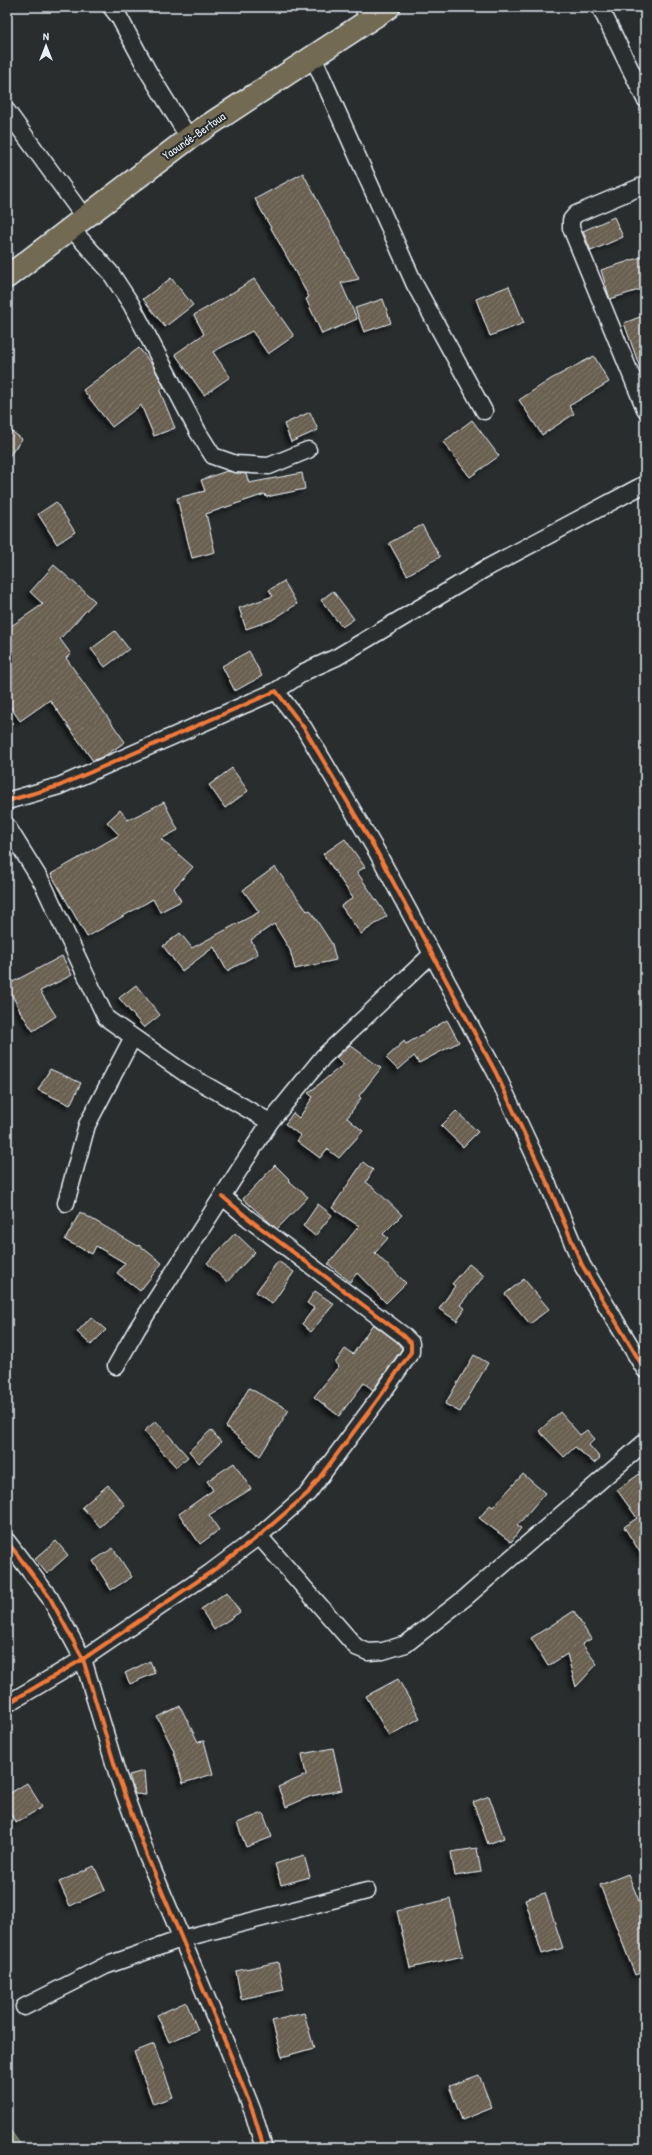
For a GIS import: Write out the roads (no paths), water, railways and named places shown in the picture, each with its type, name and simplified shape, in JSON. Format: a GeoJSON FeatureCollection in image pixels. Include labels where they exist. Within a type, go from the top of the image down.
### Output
{"type":"FeatureCollection","features":[{"type":"Feature","properties":{"kind":"highway","name":"Yaoundé-Bertoua"},"geometry":{"type":"LineString","coordinates":[[7,277],[77,222],[189,138],[313,57],[366,13],[389,7]]}},
{"type":"Feature","properties":{"kind":"street"},"geometry":{"type":"LineString","coordinates":[[110,7],[119,17],[149,73],[189,138]]}},
{"type":"Feature","properties":{"kind":"street"},"geometry":{"type":"LineString","coordinates":[[600,7],[645,99]]}},
{"type":"Feature","properties":{"kind":"street"},"geometry":{"type":"LineString","coordinates":[[313,57],[415,285],[484,411]]}},
{"type":"Feature","properties":{"kind":"street"},"geometry":{"type":"LineString","coordinates":[[7,111],[131,304],[198,432],[213,456],[236,464],[269,466],[308,450]]}},
{"type":"Feature","properties":{"kind":"street"},"geometry":{"type":"LineString","coordinates":[[645,185],[576,214],[571,220],[571,228],[645,410]]}},
{"type":"Feature","properties":{"kind":"street"},"geometry":{"type":"LineString","coordinates":[[7,801],[59,786],[276,691],[306,671],[337,657],[483,570],[645,484]]}},
{"type":"Feature","properties":{"kind":"street"},"geometry":{"type":"LineString","coordinates":[[276,691],[304,728],[377,852],[496,1074],[550,1189],[582,1265],[645,1370]]}},
{"type":"Feature","properties":{"kind":"street"},"geometry":{"type":"LineString","coordinates":[[7,826],[43,884],[106,1018],[184,1072],[270,1122]]}},
{"type":"Feature","properties":{"kind":"street"},"geometry":{"type":"LineString","coordinates":[[116,1366],[137,1329],[270,1122],[323,1057],[431,955]]}},
{"type":"Feature","properties":{"kind":"street"},"geometry":{"type":"LineString","coordinates":[[66,1203],[87,1125],[133,1037]]}},
{"type":"Feature","properties":{"kind":"street"},"geometry":{"type":"LineString","coordinates":[[7,1704],[83,1659],[211,1572],[259,1536],[308,1493],[411,1352],[411,1343],[403,1335],[249,1219],[223,1197]]}},
{"type":"Feature","properties":{"kind":"street"},"geometry":{"type":"LineString","coordinates":[[259,1536],[356,1647],[368,1652],[383,1651],[406,1644],[464,1598],[645,1442]]}},
{"type":"Feature","properties":{"kind":"street"},"geometry":{"type":"LineString","coordinates":[[7,1541],[50,1598],[83,1659],[117,1773],[147,1856],[254,2112],[264,2148]]}},
{"type":"Feature","properties":{"kind":"street"},"geometry":{"type":"LineString","coordinates":[[24,2007],[105,1966],[181,1939],[367,1891]]}}]}
